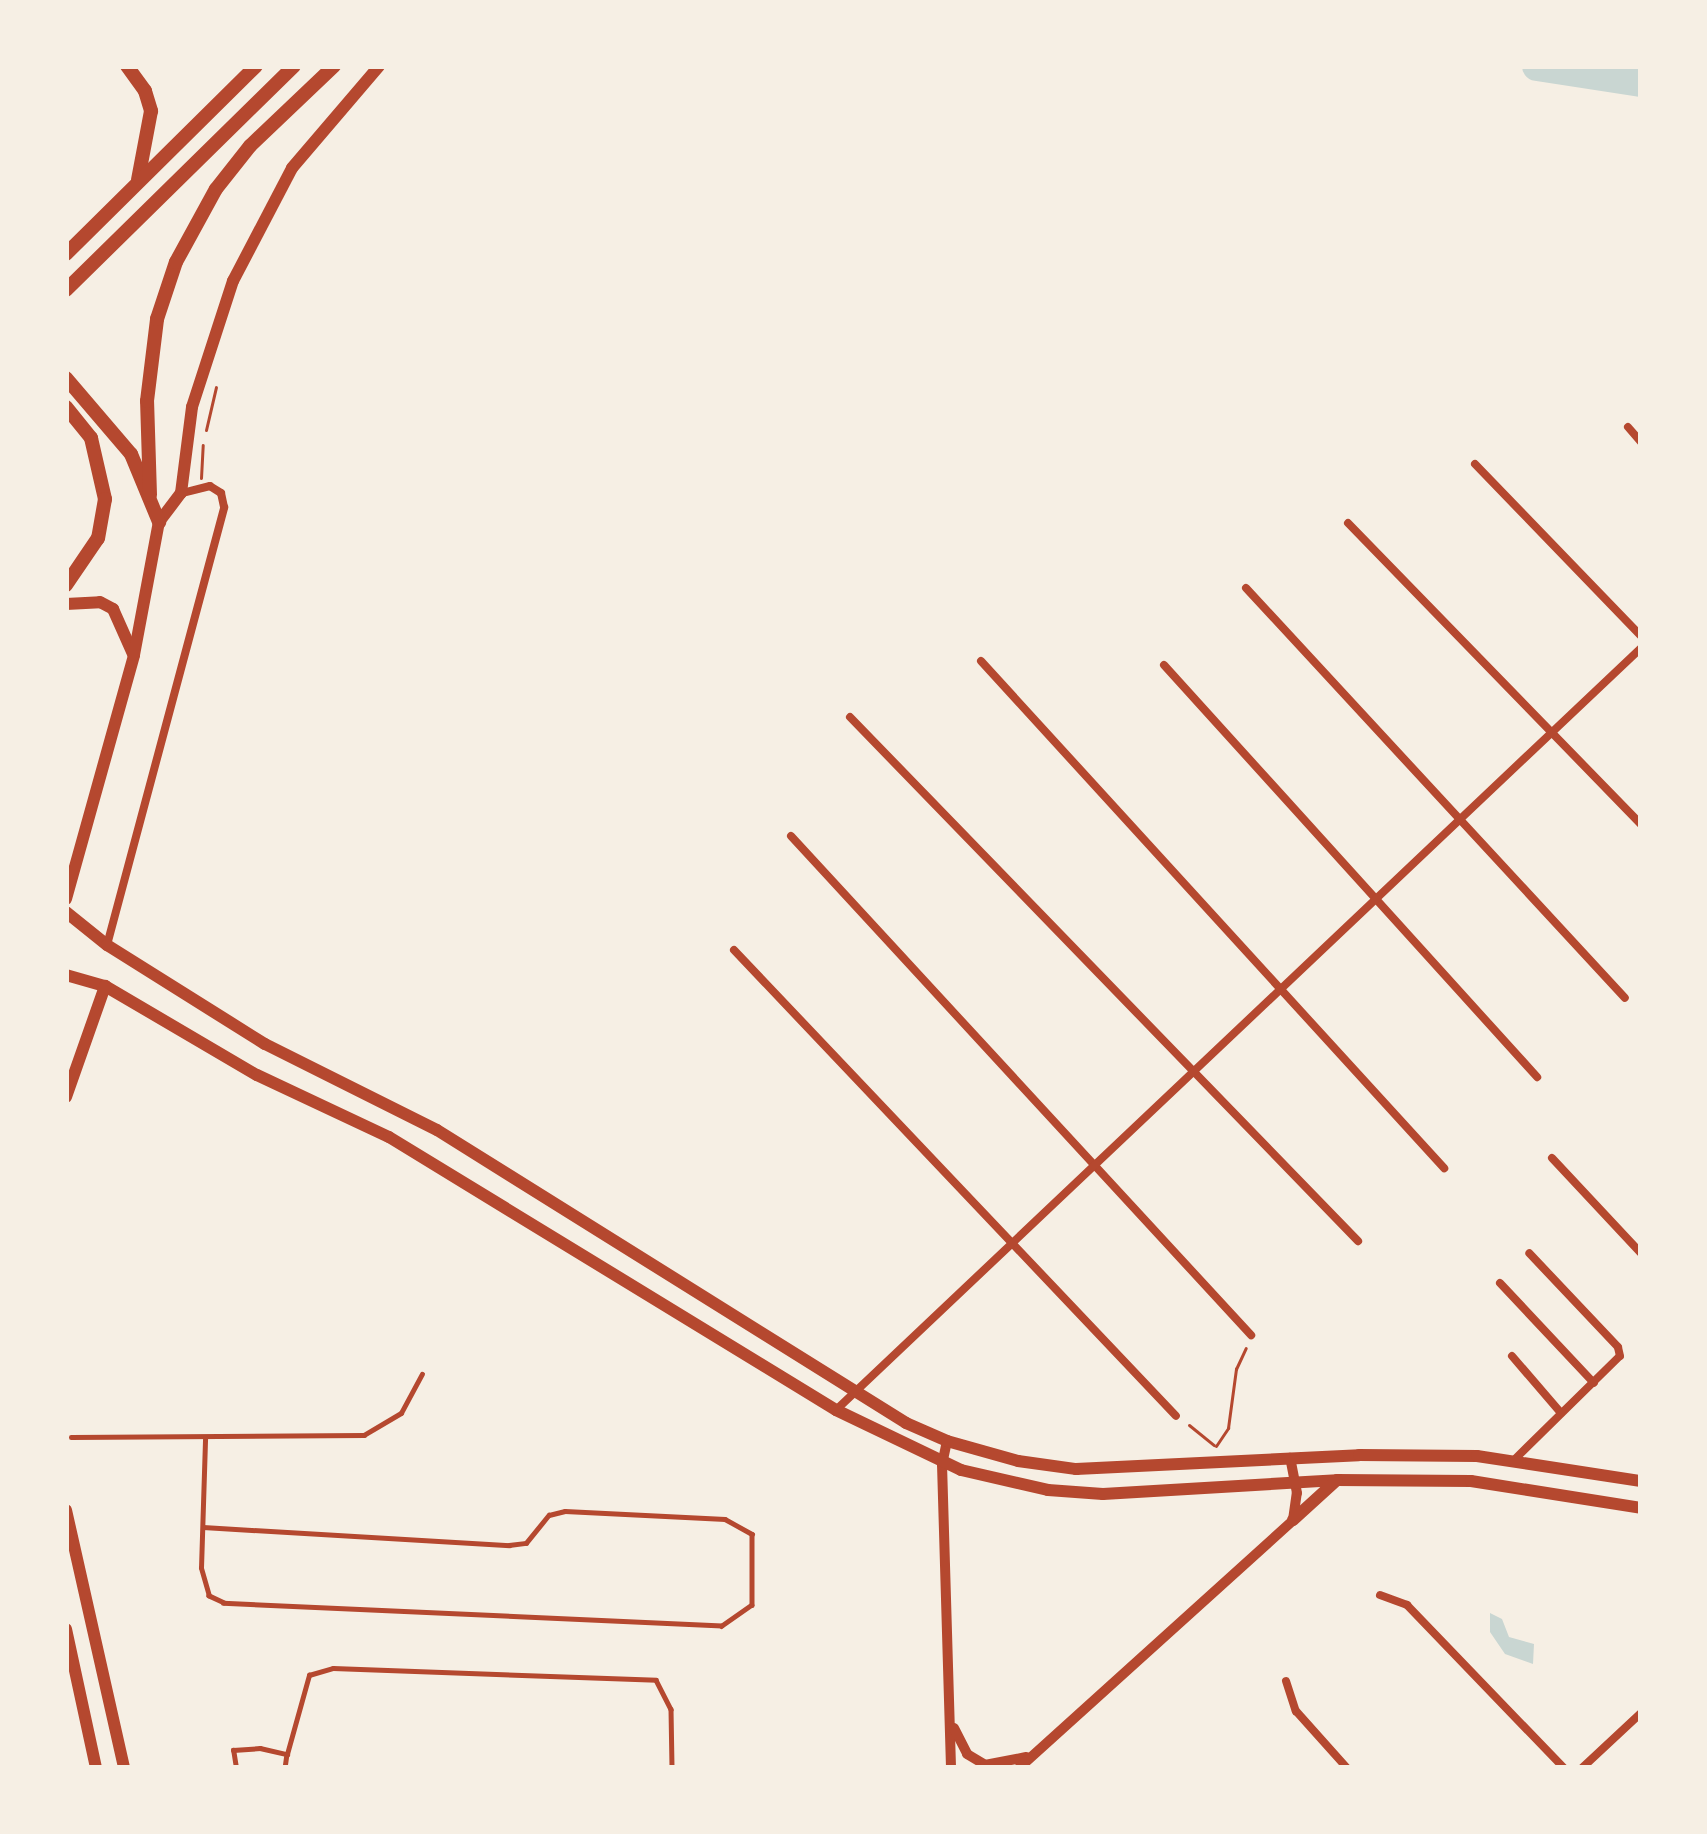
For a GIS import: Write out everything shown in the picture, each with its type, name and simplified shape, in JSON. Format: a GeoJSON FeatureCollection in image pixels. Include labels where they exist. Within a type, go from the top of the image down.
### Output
{"type":"FeatureCollection","features":[{"type":"Feature","properties":{"kind":"highway"},"geometry":{"type":"LineString","coordinates":[[127,66],[151,111],[136,185]]}},
{"type":"Feature","properties":{"kind":"highway"},"geometry":{"type":"LineString","coordinates":[[66,254],[256,66]]}},
{"type":"Feature","properties":{"kind":"highway"},"geometry":{"type":"LineString","coordinates":[[66,290],[293,66]]}},
{"type":"Feature","properties":{"kind":"highway"},"geometry":{"type":"LineString","coordinates":[[151,495],[147,400],[157,319],[176,262],[216,189],[250,146],[334,66]]}},
{"type":"Feature","properties":{"kind":"highway"},"geometry":{"type":"LineString","coordinates":[[66,378],[109,423],[151,495],[159,522]]}},
{"type":"Feature","properties":{"kind":"highway"},"geometry":{"type":"LineString","coordinates":[[66,407],[92,438],[105,499],[98,538],[66,585]]}},
{"type":"Feature","properties":{"kind":"main road"},"geometry":{"type":"LineString","coordinates":[[66,899],[134,655],[159,522],[181,493],[192,406],[233,281],[292,169],[379,66]]}},
{"type":"Feature","properties":{"kind":"main road"},"geometry":{"type":"LineString","coordinates":[[66,604],[100,602],[113,609],[134,655]]}},
{"type":"Feature","properties":{"kind":"main road"},"geometry":{"type":"LineString","coordinates":[[66,912],[107,945],[282,1054],[437,1130],[853,1390],[947,1442],[1018,1461],[1076,1468],[1290,1457],[1514,1460],[1641,1481]]}},
{"type":"Feature","properties":{"kind":"main road"},"geometry":{"type":"LineString","coordinates":[[66,975],[105,986],[257,1075],[438,1164],[836,1410],[942,1464],[1022,1485],[1103,1494],[1337,1480],[1471,1481],[1641,1508]]}},
{"type":"Feature","properties":{"kind":"main road"},"geometry":{"type":"LineString","coordinates":[[66,1096],[105,986]]}},
{"type":"Feature","properties":{"kind":"main road"},"geometry":{"type":"LineString","coordinates":[[947,1442],[942,1464],[951,1768]]}},
{"type":"Feature","properties":{"kind":"main road"},"geometry":{"type":"LineString","coordinates":[[1290,1457],[1295,1483],[1293,1520]]}},
{"type":"Feature","properties":{"kind":"main road"},"geometry":{"type":"LineString","coordinates":[[951,1721],[976,1761],[997,1766],[1022,1763],[1337,1480]]}},
{"type":"Feature","properties":{"kind":"main road"},"geometry":{"type":"LineString","coordinates":[[66,1510],[124,1768]]}},
{"type":"Feature","properties":{"kind":"main road"},"geometry":{"type":"LineString","coordinates":[[66,1629],[96,1768]]}},
{"type":"Feature","properties":{"kind":"street"},"geometry":{"type":"LineString","coordinates":[[1628,427],[1641,442]]}},
{"type":"Feature","properties":{"kind":"street"},"geometry":{"type":"LineString","coordinates":[[1475,464],[1641,637]]}},
{"type":"Feature","properties":{"kind":"street"},"geometry":{"type":"LineString","coordinates":[[107,945],[224,507],[217,488],[181,493]]}},
{"type":"Feature","properties":{"kind":"street"},"geometry":{"type":"LineString","coordinates":[[1348,523],[1555,729],[1641,824]]}},
{"type":"Feature","properties":{"kind":"street"},"geometry":{"type":"LineString","coordinates":[[1246,587],[1463,816],[1625,998]]}},
{"type":"Feature","properties":{"kind":"street"},"geometry":{"type":"LineString","coordinates":[[836,1410],[1641,648]]}},
{"type":"Feature","properties":{"kind":"street"},"geometry":{"type":"LineString","coordinates":[[981,661],[1444,1168]]}},
{"type":"Feature","properties":{"kind":"street"},"geometry":{"type":"LineString","coordinates":[[1164,664],[1537,1077]]}},
{"type":"Feature","properties":{"kind":"street"},"geometry":{"type":"LineString","coordinates":[[850,717],[1358,1241]]}},
{"type":"Feature","properties":{"kind":"street"},"geometry":{"type":"LineString","coordinates":[[791,836],[1251,1335]]}},
{"type":"Feature","properties":{"kind":"street"},"geometry":{"type":"LineString","coordinates":[[734,950],[1176,1416]]}},
{"type":"Feature","properties":{"kind":"street"},"geometry":{"type":"LineString","coordinates":[[1552,1158],[1641,1253]]}},
{"type":"Feature","properties":{"kind":"street"},"geometry":{"type":"LineString","coordinates":[[1514,1460],[1618,1360],[1618,1347],[1528,1253]]}},
{"type":"Feature","properties":{"kind":"street"},"geometry":{"type":"LineString","coordinates":[[1500,1283],[1594,1383]]}},
{"type":"Feature","properties":{"kind":"street"},"geometry":{"type":"LineString","coordinates":[[1512,1356],[1561,1413]]}},
{"type":"Feature","properties":{"kind":"street"},"geometry":{"type":"LineString","coordinates":[[1381,1595],[1407,1605],[1564,1768]]}},
{"type":"Feature","properties":{"kind":"street"},"geometry":{"type":"LineString","coordinates":[[1286,1682],[1296,1712],[1347,1768]]}},
{"type":"Feature","properties":{"kind":"street"},"geometry":{"type":"LineString","coordinates":[[1582,1768],[1641,1713]]}},
{"type":"Feature","properties":{"kind":"lane"},"geometry":{"type":"LineString","coordinates":[[70,1437],[364,1435],[401,1413],[422,1375]]}},
{"type":"Feature","properties":{"kind":"lane"},"geometry":{"type":"LineString","coordinates":[[202,1527],[509,1545],[526,1543],[549,1515],[566,1511],[725,1519],[752,1534],[755,1583],[752,1605],[722,1626],[224,1603],[209,1595],[204,1583],[202,1527],[205,1438]]}},
{"type":"Feature","properties":{"kind":"lane"},"geometry":{"type":"LineString","coordinates":[[285,1768],[309,1675],[333,1667],[656,1680],[671,1709],[672,1768]]}},
{"type":"Feature","properties":{"kind":"lane"},"geometry":{"type":"LineString","coordinates":[[236,1768],[232,1750],[287,1754]]}},
{"type":"Feature","properties":{"kind":"path"},"geometry":{"type":"LineString","coordinates":[[200,487],[219,373]]}},
{"type":"Feature","properties":{"kind":"path"},"geometry":{"type":"LineString","coordinates":[[1204,1463],[1228,1428],[1236,1370],[1251,1335]]}},
{"type":"Feature","properties":{"kind":"path"},"geometry":{"type":"LineString","coordinates":[[1176,1416],[1216,1446]]}},
{"type":"Feature","properties":{"kind":"shaded area"},"geometry":{"type":"Polygon","coordinates":[[[1490,1613],[1502,1619],[1509,1637],[1534,1644],[1533,1664],[1505,1654],[1490,1632],[1490,1613]]]}},
{"type":"Feature","properties":{"kind":"waterway"},"geometry":{"type":"LineString","coordinates":[[1537,66],[1641,82]]}}]}
